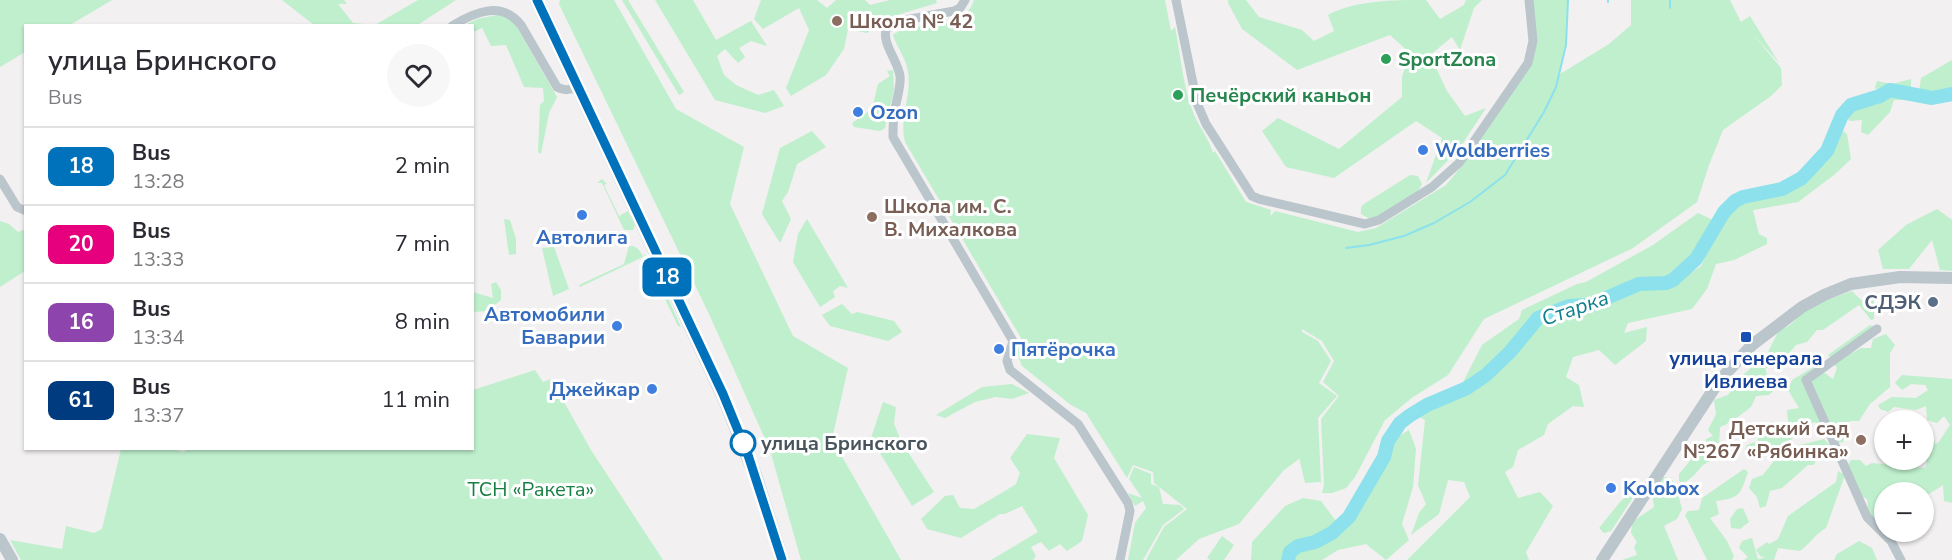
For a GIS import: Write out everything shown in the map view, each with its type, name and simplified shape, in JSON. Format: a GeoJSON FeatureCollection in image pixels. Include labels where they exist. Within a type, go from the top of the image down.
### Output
{"type":"FeatureCollection","features":[{"type":"Feature","properties":{"kind":"main road"},"geometry":{"type":"LineString","coordinates":[[537,0],[723,394],[748,455],[782,560]]}},
{"type":"Feature","properties":{"kind":"street"},"geometry":{"type":"LineString","coordinates":[[965,0],[960,8],[954,11],[900,21],[887,27],[885,38],[900,76],[893,136],[1013,341],[1007,361],[1010,370],[1078,424],[1128,503],[1130,511],[1120,560]]}},
{"type":"Feature","properties":{"kind":"street"},"geometry":{"type":"LineString","coordinates":[[1176,0],[1194,92],[1201,114],[1252,196],[1356,224],[1372,223],[1432,187],[1452,171],[1524,71],[1533,41],[1529,0]]}},
{"type":"Feature","properties":{"kind":"street"},"geometry":{"type":"LineString","coordinates":[[456,24],[482,12],[505,11],[514,16],[521,25],[557,87],[561,90],[569,90],[578,87]]}},
{"type":"Feature","properties":{"kind":"street"},"geometry":{"type":"LineString","coordinates":[[0,179],[17,207],[24,210]]}},
{"type":"Feature","properties":{"kind":"street"},"geometry":{"type":"LineString","coordinates":[[1602,560],[1719,381],[1752,345],[1802,307],[1851,284],[1900,277],[1952,278]]}},
{"type":"Feature","properties":{"kind":"street"},"geometry":{"type":"LineString","coordinates":[[1878,329],[1806,380],[1867,518],[1891,542],[1901,560]]}},
{"type":"Feature","properties":{"kind":"street"},"geometry":{"type":"LineString","coordinates":[[0,539],[12,560]]}},
{"type":"Feature","properties":{"kind":"green space"},"geometry":{"type":"Polygon","coordinates":[[[0,0],[112,0],[72,24],[24,24],[24,53],[0,67],[0,0]]]}},
{"type":"Feature","properties":{"kind":"green space"},"geometry":{"type":"Polygon","coordinates":[[[282,0],[344,0],[347,4],[338,4],[353,23],[364,24],[313,24],[282,0]]]}},
{"type":"Feature","properties":{"kind":"green space"},"geometry":{"type":"Polygon","coordinates":[[[418,0],[456,0],[419,24],[377,24],[418,0]]]}},
{"type":"Feature","properties":{"kind":"green space"},"geometry":{"type":"Polygon","coordinates":[[[560,0],[614,0],[676,109],[744,147],[730,204],[793,336],[848,368],[832,439],[901,560],[801,560],[770,450],[709,314],[559,4],[560,0]]]}},
{"type":"Feature","properties":{"kind":"green space"},"geometry":{"type":"Polygon","coordinates":[[[622,0],[628,0],[684,92],[679,95],[622,0]]]}},
{"type":"Feature","properties":{"kind":"green space"},"geometry":{"type":"Polygon","coordinates":[[[655,0],[693,0],[716,40],[751,21],[767,46],[751,41],[739,48],[745,57],[738,63],[725,49],[717,56],[724,75],[736,85],[758,95],[774,90],[784,106],[765,113],[715,100],[655,0]]]}},
{"type":"Feature","properties":{"kind":"green space"},"geometry":{"type":"Polygon","coordinates":[[[761,0],[817,0],[827,8],[836,0],[865,0],[870,5],[890,0],[936,0],[937,3],[884,19],[867,33],[848,29],[844,49],[826,75],[791,96],[786,88],[809,30],[799,8],[763,29],[754,19],[761,0]]]}},
{"type":"Feature","properties":{"kind":"green space"},"geometry":{"type":"Polygon","coordinates":[[[974,0],[1165,0],[1171,31],[1175,27],[1185,83],[1194,115],[1213,153],[1215,151],[1246,202],[1271,210],[1270,216],[1275,211],[1358,232],[1376,228],[1446,185],[1461,167],[1531,66],[1537,41],[1531,0],[1568,0],[1566,45],[1560,74],[1609,44],[1631,25],[1631,0],[1730,0],[1741,22],[1750,16],[1779,63],[1752,33],[1781,68],[1782,85],[1771,96],[1723,130],[1697,202],[1633,248],[1484,319],[1448,375],[1413,397],[1385,420],[1355,477],[1346,488],[1332,493],[1322,493],[1324,485],[1321,419],[1339,396],[1323,382],[1334,361],[1322,341],[1302,329],[1302,332],[1318,341],[1331,361],[1319,383],[1337,396],[1318,418],[1321,482],[1305,483],[1299,457],[1283,471],[1239,524],[1199,539],[1176,560],[1146,560],[1164,527],[1187,509],[1154,483],[1153,472],[1133,465],[1127,478],[1086,413],[1071,405],[1022,366],[1017,353],[1021,338],[905,142],[908,71],[893,35],[914,27],[950,22],[960,18],[968,11],[974,0]]]}},
{"type":"Feature","properties":{"kind":"green space"},"geometry":{"type":"Polygon","coordinates":[[[1228,0],[1246,0],[1259,17],[1302,30],[1314,41],[1334,31],[1328,15],[1350,6],[1388,1],[1426,0],[1440,19],[1464,5],[1466,0],[1482,0],[1474,8],[1460,50],[1452,37],[1430,55],[1447,91],[1465,116],[1486,108],[1459,149],[1426,183],[1442,138],[1416,121],[1334,178],[1286,167],[1262,131],[1278,118],[1339,149],[1402,97],[1402,77],[1410,53],[1390,35],[1297,70],[1242,29],[1228,0]]]}},
{"type":"Feature","properties":{"kind":"green space"},"geometry":{"type":"Polygon","coordinates":[[[502,14],[514,22],[557,97],[549,113],[541,154],[538,152],[540,105],[544,101],[543,88],[524,87],[506,45],[491,46],[482,28],[474,32],[474,24],[467,24],[477,19],[502,14]]]}},
{"type":"Feature","properties":{"kind":"green space"},"geometry":{"type":"Polygon","coordinates":[[[1952,60],[1952,93],[1931,95],[1919,92],[1921,78],[1952,60]]]}},
{"type":"Feature","properties":{"kind":"green space"},"geometry":{"type":"Polygon","coordinates":[[[893,70],[894,90],[885,128],[880,131],[854,127],[852,123],[872,109],[878,84],[890,76],[887,71],[893,70]]]}},
{"type":"Feature","properties":{"kind":"green space"},"geometry":{"type":"Polygon","coordinates":[[[1911,79],[1911,100],[1894,100],[1890,112],[1868,135],[1861,132],[1862,120],[1850,121],[1846,117],[1850,108],[1883,102],[1875,87],[1877,81],[1892,84],[1911,79]]]}},
{"type":"Feature","properties":{"kind":"green space"},"geometry":{"type":"Polygon","coordinates":[[[1839,128],[1847,134],[1851,159],[1798,202],[1753,210],[1759,234],[1767,238],[1767,244],[1734,260],[1716,264],[1707,289],[1692,309],[1628,323],[1624,333],[1647,327],[1646,341],[1615,365],[1599,350],[1573,357],[1566,377],[1579,385],[1584,407],[1573,406],[1548,424],[1544,435],[1518,450],[1513,467],[1505,472],[1518,498],[1540,492],[1553,506],[1526,552],[1529,560],[1407,560],[1470,497],[1464,482],[1448,480],[1439,514],[1411,535],[1419,513],[1426,504],[1418,485],[1425,420],[1416,415],[1446,400],[1462,384],[1482,345],[1519,319],[1522,310],[1586,282],[1653,245],[1698,213],[1713,220],[1693,257],[1670,278],[1640,280],[1588,302],[1567,302],[1537,315],[1529,324],[1535,325],[1546,317],[1576,309],[1615,302],[1639,290],[1667,289],[1701,266],[1713,240],[1734,209],[1747,200],[1785,194],[1804,181],[1824,159],[1839,128]]]}},
{"type":"Feature","properties":{"kind":"green space"},"geometry":{"type":"Polygon","coordinates":[[[812,131],[826,147],[797,164],[788,192],[782,201],[791,219],[780,243],[762,214],[780,148],[812,131]]]}},
{"type":"Feature","properties":{"kind":"green space"},"geometry":{"type":"Polygon","coordinates":[[[1410,175],[1418,176],[1422,184],[1418,191],[1378,217],[1370,219],[1361,214],[1361,207],[1364,204],[1410,175]]]}},
{"type":"Feature","properties":{"kind":"green space"},"geometry":{"type":"Polygon","coordinates":[[[602,179],[607,184],[604,185],[619,216],[628,211],[635,225],[633,230],[624,230],[602,183],[597,183],[602,179]]]}},
{"type":"Feature","properties":{"kind":"green space"},"geometry":{"type":"Polygon","coordinates":[[[1937,209],[1952,220],[1952,271],[1940,270],[1932,240],[1909,269],[1883,269],[1878,250],[1906,225],[1937,209]]]}},
{"type":"Feature","properties":{"kind":"green space"},"geometry":{"type":"Polygon","coordinates":[[[504,219],[510,220],[516,239],[516,254],[509,255],[504,219]]]}},
{"type":"Feature","properties":{"kind":"green space"},"geometry":{"type":"Polygon","coordinates":[[[807,219],[848,288],[840,286],[833,291],[835,297],[820,307],[793,262],[798,234],[807,219]]]}},
{"type":"Feature","properties":{"kind":"green space"},"geometry":{"type":"Polygon","coordinates":[[[0,221],[9,224],[18,232],[24,230],[24,272],[0,287],[0,221]]]}},
{"type":"Feature","properties":{"kind":"green space"},"geometry":{"type":"Polygon","coordinates":[[[629,246],[638,249],[643,257],[580,287],[579,285],[624,264],[629,246]]]}},
{"type":"Feature","properties":{"kind":"green space"},"geometry":{"type":"Polygon","coordinates":[[[554,247],[569,289],[553,296],[542,248],[554,247]]]}},
{"type":"Feature","properties":{"kind":"green space"},"geometry":{"type":"Polygon","coordinates":[[[643,253],[652,263],[681,327],[678,326],[643,253]]]}},
{"type":"Feature","properties":{"kind":"green space"},"geometry":{"type":"Polygon","coordinates":[[[496,282],[501,290],[501,300],[487,311],[474,312],[474,292],[493,298],[491,284],[496,282]]]}},
{"type":"Feature","properties":{"kind":"green space"},"geometry":{"type":"Polygon","coordinates":[[[1852,291],[1861,300],[1874,297],[1874,319],[1871,320],[1859,305],[1823,330],[1817,330],[1807,342],[1796,345],[1765,369],[1767,374],[1764,380],[1774,390],[1769,395],[1756,396],[1751,407],[1720,427],[1719,444],[1725,446],[1726,453],[1721,456],[1716,455],[1683,484],[1679,481],[1679,474],[1694,456],[1701,456],[1707,449],[1706,439],[1713,436],[1708,430],[1716,414],[1714,400],[1728,395],[1742,376],[1768,352],[1779,330],[1814,306],[1852,291]]]}},
{"type":"Feature","properties":{"kind":"green space"},"geometry":{"type":"Polygon","coordinates":[[[842,304],[852,314],[857,312],[894,321],[902,332],[888,341],[830,326],[822,315],[842,304]]]}},
{"type":"Feature","properties":{"kind":"green space"},"geometry":{"type":"Polygon","coordinates":[[[1870,325],[1875,327],[1849,348],[1852,353],[1861,348],[1871,348],[1873,339],[1886,334],[1895,345],[1890,353],[1890,387],[1870,404],[1859,421],[1850,421],[1843,442],[1836,443],[1829,426],[1813,422],[1805,436],[1798,434],[1789,441],[1792,447],[1824,439],[1835,451],[1831,461],[1818,455],[1814,465],[1808,465],[1782,488],[1770,491],[1766,506],[1760,508],[1757,497],[1749,488],[1752,479],[1763,475],[1774,461],[1784,461],[1785,457],[1770,448],[1766,454],[1758,458],[1745,450],[1747,445],[1758,441],[1757,431],[1772,421],[1779,427],[1788,422],[1787,410],[1799,408],[1788,390],[1792,380],[1815,366],[1833,379],[1837,368],[1828,355],[1870,325]]]}},
{"type":"Feature","properties":{"kind":"green space","name":"ТСН «Ракета»"},"geometry":{"type":"Polygon","coordinates":[[[535,370],[543,382],[551,379],[591,450],[663,560],[21,560],[10,540],[62,549],[66,526],[94,533],[102,529],[121,450],[184,452],[186,450],[474,450],[474,390],[535,370]]]}},
{"type":"Feature","properties":{"kind":"green space"},"geometry":{"type":"Polygon","coordinates":[[[1902,375],[1952,379],[1952,503],[1944,501],[1943,485],[1934,491],[1934,482],[1874,482],[1874,521],[1869,517],[1867,499],[1859,495],[1847,466],[1851,460],[1860,460],[1866,466],[1874,463],[1874,470],[1934,470],[1934,439],[1935,444],[1938,443],[1950,425],[1944,416],[1937,423],[1934,422],[1934,410],[1926,410],[1926,406],[1916,410],[1894,407],[1890,410],[1880,409],[1878,405],[1892,397],[1916,398],[1928,390],[1925,385],[1911,384],[1902,390],[1895,383],[1902,375]]]}},
{"type":"Feature","properties":{"kind":"green space"},"geometry":{"type":"Polygon","coordinates":[[[1012,384],[1029,393],[1012,399],[996,397],[975,402],[945,418],[936,415],[982,387],[1012,384]]]}},
{"type":"Feature","properties":{"kind":"green space"},"geometry":{"type":"Polygon","coordinates":[[[883,402],[896,407],[894,424],[902,443],[934,492],[912,506],[871,438],[883,402]]]}},
{"type":"Feature","properties":{"kind":"green space"},"geometry":{"type":"Polygon","coordinates":[[[1409,430],[1416,449],[1413,487],[1402,524],[1409,540],[1386,560],[1366,544],[1338,550],[1322,560],[1251,560],[1252,542],[1285,506],[1303,498],[1321,501],[1336,521],[1356,500],[1391,441],[1409,430]]]}},
{"type":"Feature","properties":{"kind":"green space"},"geometry":{"type":"Polygon","coordinates":[[[1027,434],[1060,438],[1054,458],[1088,515],[1082,541],[1067,551],[1060,544],[1049,551],[1041,542],[1031,547],[1036,556],[1033,560],[991,560],[1038,532],[1022,506],[1000,514],[961,538],[927,529],[921,519],[945,496],[953,495],[960,508],[974,509],[1016,484],[1020,473],[1010,458],[1027,434]]]}},
{"type":"Feature","properties":{"kind":"green space"},"geometry":{"type":"Polygon","coordinates":[[[1134,467],[1151,474],[1151,484],[1159,487],[1163,504],[1180,505],[1184,509],[1163,525],[1143,560],[1128,560],[1135,523],[1146,508],[1143,501],[1135,506],[1128,493],[1142,498],[1129,479],[1134,467]]]}},
{"type":"Feature","properties":{"kind":"green space"},"geometry":{"type":"Polygon","coordinates":[[[1744,469],[1748,472],[1741,490],[1735,497],[1716,501],[1719,514],[1710,518],[1727,541],[1734,556],[1732,560],[1707,560],[1685,515],[1688,511],[1699,510],[1702,498],[1744,469]]]}},
{"type":"Feature","properties":{"kind":"green space"},"geometry":{"type":"Polygon","coordinates":[[[1838,471],[1845,475],[1826,528],[1800,551],[1778,548],[1774,560],[1744,560],[1748,557],[1739,548],[1742,541],[1752,538],[1758,559],[1763,558],[1764,556],[1761,557],[1756,550],[1767,542],[1769,544],[1778,539],[1788,516],[1836,482],[1838,471]]]}},
{"type":"Feature","properties":{"kind":"green space"},"geometry":{"type":"Polygon","coordinates":[[[1661,477],[1671,478],[1682,509],[1677,519],[1664,526],[1678,560],[1622,560],[1637,555],[1634,547],[1637,542],[1631,533],[1632,522],[1654,507],[1652,495],[1658,492],[1661,477]]]}},
{"type":"Feature","properties":{"kind":"green space"},"geometry":{"type":"Polygon","coordinates":[[[1630,493],[1634,496],[1611,531],[1604,533],[1599,528],[1630,493]]]}},
{"type":"Feature","properties":{"kind":"green space"},"geometry":{"type":"Polygon","coordinates":[[[1743,508],[1749,522],[1740,529],[1731,528],[1730,519],[1737,509],[1743,508]]]}},
{"type":"Feature","properties":{"kind":"green space"},"geometry":{"type":"Polygon","coordinates":[[[1222,536],[1234,545],[1224,560],[1210,560],[1207,558],[1222,536]]]}},
{"type":"Feature","properties":{"kind":"green space"},"geometry":{"type":"Polygon","coordinates":[[[1859,541],[1872,548],[1877,560],[1834,560],[1837,554],[1859,541]]]}},
{"type":"Feature","properties":{"kind":"waterway"},"geometry":{"type":"LineString","coordinates":[[1346,248],[1404,236],[1434,223],[1470,202],[1505,175],[1544,112],[1556,87],[1566,45],[1568,0]]}},
{"type":"Feature","properties":{"kind":"waterway"},"geometry":{"type":"LineString","coordinates":[[1670,0],[1670,8]]}},
{"type":"Feature","properties":{"kind":"waterway","name":"Старка"},"geometry":{"type":"LineString","coordinates":[[1288,560],[1290,552],[1298,546],[1315,542],[1332,533],[1349,517],[1384,457],[1388,441],[1400,423],[1427,405],[1467,388],[1486,375],[1510,352],[1538,318],[1569,306],[1590,305],[1639,284],[1666,283],[1673,280],[1696,259],[1724,212],[1735,201],[1743,197],[1782,189],[1802,178],[1827,151],[1842,115],[1851,105],[1880,96],[1890,90],[1932,98],[1952,94]]}},
{"type":"Feature","properties":{"kind":"bus line","name":"18"},"geometry":{"type":"LineString","coordinates":[[537,0],[723,394],[748,455],[782,560]]}},
{"type":"Feature","properties":{"kind":"place","name":"Школа № 42"},"geometry":{"type":"Point","coordinates":[837,21]}},
{"type":"Feature","properties":{"kind":"place","name":"SportZona"},"geometry":{"type":"Point","coordinates":[1386,59]}},
{"type":"Feature","properties":{"kind":"place","name":"Печёрский каньон"},"geometry":{"type":"Point","coordinates":[1178,95]}},
{"type":"Feature","properties":{"kind":"place","name":"Ozon"},"geometry":{"type":"Point","coordinates":[858,112]}},
{"type":"Feature","properties":{"kind":"place","name":"Woldberries"},"geometry":{"type":"Point","coordinates":[1423,150]}},
{"type":"Feature","properties":{"kind":"place","name":"Автолига"},"geometry":{"type":"Point","coordinates":[582,215]}},
{"type":"Feature","properties":{"kind":"place","name":"Школа им. С. В. Михалкова"},"geometry":{"type":"Point","coordinates":[872,217]}},
{"type":"Feature","properties":{"kind":"place","name":"СДЭК"},"geometry":{"type":"Point","coordinates":[1933,302]}},
{"type":"Feature","properties":{"kind":"place","name":"Автомобили Баварии"},"geometry":{"type":"Point","coordinates":[617,326]}},
{"type":"Feature","properties":{"kind":"place","name":"улица генерала Ивлиева"},"geometry":{"type":"Point","coordinates":[1746,337]}},
{"type":"Feature","properties":{"kind":"place","name":"Пятёрочка"},"geometry":{"type":"Point","coordinates":[999,349]}},
{"type":"Feature","properties":{"kind":"place","name":"Джейкар"},"geometry":{"type":"Point","coordinates":[652,389]}},
{"type":"Feature","properties":{"kind":"place","name":"Детский сад №267 «Рябинка»"},"geometry":{"type":"Point","coordinates":[1861,440]}},
{"type":"Feature","properties":{"kind":"place","name":"улица Бринского"},"geometry":{"type":"Point","coordinates":[743,443]}},
{"type":"Feature","properties":{"kind":"place","name":"Kolobox"},"geometry":{"type":"Point","coordinates":[1611,488]}}]}
